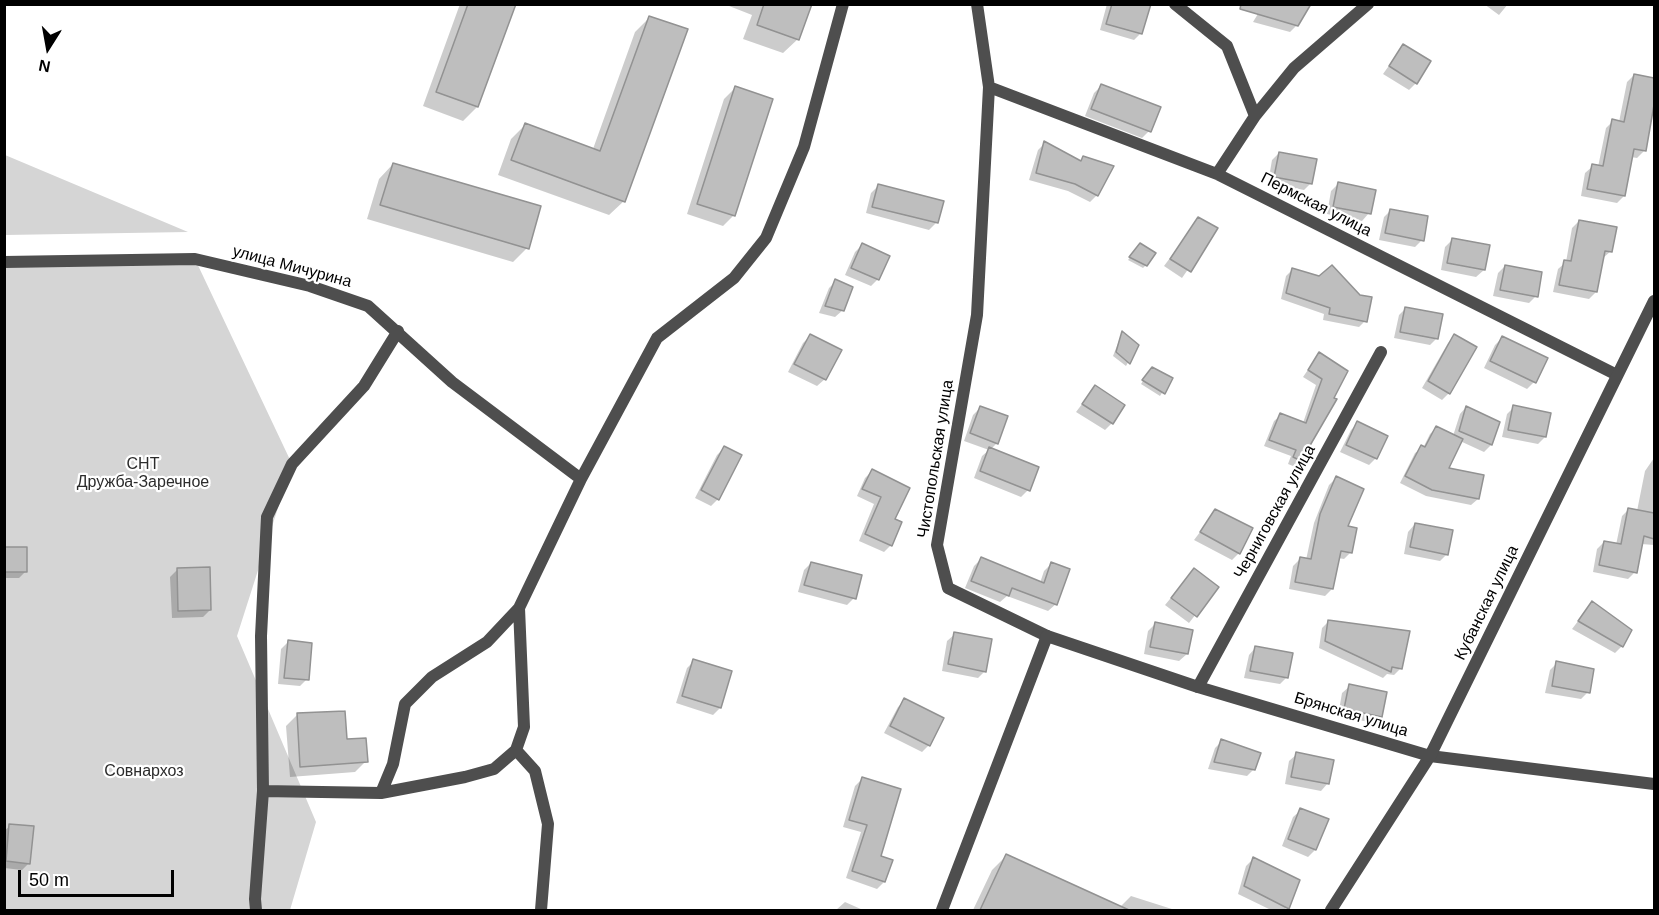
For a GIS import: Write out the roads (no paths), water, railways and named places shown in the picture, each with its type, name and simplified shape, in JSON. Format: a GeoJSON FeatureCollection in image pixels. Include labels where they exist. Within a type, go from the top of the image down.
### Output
{"type":"FeatureCollection","features":[{"type":"Feature","properties":{"kind":"street"},"geometry":{"type":"LineString","coordinates":[[381,793],[393,764],[405,704],[432,677],[487,642],[519,608],[581,479],[657,338],[735,278],[766,238],[804,147],[843,4]]}},
{"type":"Feature","properties":{"kind":"street","name":"Чистопольская улица"},"geometry":{"type":"LineString","coordinates":[[977,4],[989,87],[977,315],[937,545],[948,588],[1047,636]]}},
{"type":"Feature","properties":{"kind":"street"},"geometry":{"type":"LineString","coordinates":[[1175,4],[1227,46],[1255,116]]}},
{"type":"Feature","properties":{"kind":"street"},"geometry":{"type":"LineString","coordinates":[[1217,174],[1255,116],[1294,68],[1369,5]]}},
{"type":"Feature","properties":{"kind":"street","name":"Пермская улица"},"geometry":{"type":"LineString","coordinates":[[989,87],[1217,174],[1617,375]]}},
{"type":"Feature","properties":{"kind":"street","name":"улица Мичурина"},"geometry":{"type":"LineString","coordinates":[[4,262],[195,259],[310,286],[368,306],[452,382],[581,479]]}},
{"type":"Feature","properties":{"kind":"street","name":"Кубанская улица"},"geometry":{"type":"LineString","coordinates":[[1331,910],[1430,756],[1654,301]]}},
{"type":"Feature","properties":{"kind":"street"},"geometry":{"type":"LineString","coordinates":[[256,910],[264,791],[261,636],[267,517],[292,464],[364,387],[398,331]]}},
{"type":"Feature","properties":{"kind":"street","name":"Черниговская улица"},"geometry":{"type":"LineString","coordinates":[[1198,687],[1381,352]]}},
{"type":"Feature","properties":{"kind":"street"},"geometry":{"type":"LineString","coordinates":[[264,791],[381,793],[465,777],[494,769],[516,750],[524,727],[519,608]]}},
{"type":"Feature","properties":{"kind":"street"},"geometry":{"type":"LineString","coordinates":[[942,910],[1047,636]]}},
{"type":"Feature","properties":{"kind":"street","name":"Брянская улица"},"geometry":{"type":"LineString","coordinates":[[1047,636],[1198,687],[1430,756],[1654,784]]}},
{"type":"Feature","properties":{"kind":"street"},"geometry":{"type":"LineString","coordinates":[[516,750],[535,771],[548,824],[541,910]]}},
{"type":"Feature","properties":{"kind":"park label","name":"СНТ Дружба-Заречное"},"geometry":{"type":"Point","coordinates":[143,474]}},
{"type":"Feature","properties":{"kind":"park label","name":"Совнархоз"},"geometry":{"type":"Point","coordinates":[144,772]}}]}
